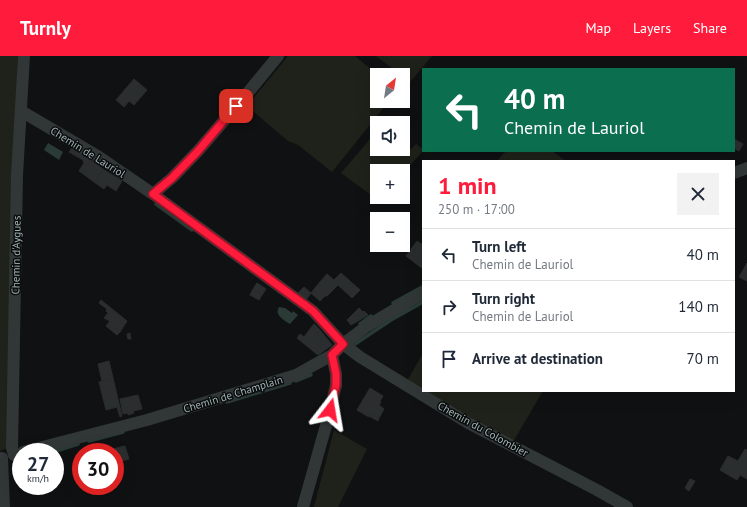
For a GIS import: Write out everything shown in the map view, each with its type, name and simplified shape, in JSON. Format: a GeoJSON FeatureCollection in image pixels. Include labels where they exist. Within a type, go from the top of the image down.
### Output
{"type":"FeatureCollection","features":[{"type":"Feature","properties":{"kind":"street","name":"Chemin d'Aygues"},"geometry":{"type":"LineString","coordinates":[[12,443],[16,175],[24,56]]}},
{"type":"Feature","properties":{"kind":"street"},"geometry":{"type":"LineString","coordinates":[[153,194],[172,178],[198,151],[278,56]]}},
{"type":"Feature","properties":{"kind":"street","name":"Chemin de Lauriol"},"geometry":{"type":"LineString","coordinates":[[21,111],[99,157],[153,194],[313,311],[343,344]]}},
{"type":"Feature","properties":{"kind":"street"},"geometry":{"type":"LineString","coordinates":[[735,173],[747,168]]}},
{"type":"Feature","properties":{"kind":"street","name":"Chemin de Champlain"},"geometry":{"type":"LineString","coordinates":[[58,443],[147,420],[296,375],[332,355],[343,344],[367,326],[422,294]]}},
{"type":"Feature","properties":{"kind":"street","name":"Chemin du Colombier"},"geometry":{"type":"LineString","coordinates":[[343,344],[468,423],[598,490],[627,507]]}},
{"type":"Feature","properties":{"kind":"street"},"geometry":{"type":"LineString","coordinates":[[303,507],[336,385],[336,374],[332,355]]}},
{"type":"Feature","properties":{"kind":"street","name":"Chemin d'Aygues"},"geometry":{"type":"LineString","coordinates":[[4,507],[12,455]]}},
{"type":"Feature","properties":{"kind":"shaded area"},"geometry":{"type":"Polygon","coordinates":[[[0,56],[18,56],[7,448],[0,451],[0,56]]]}},
{"type":"Feature","properties":{"kind":"shaded area"},"geometry":{"type":"Polygon","coordinates":[[[288,56],[355,56],[370,68],[370,108],[383,108],[377,116],[370,116],[370,125],[332,172],[298,145],[288,141],[247,106],[288,56]]]}},
{"type":"Feature","properties":{"kind":"shaded area"},"geometry":{"type":"Polygon","coordinates":[[[376,56],[432,56],[410,82],[410,68],[392,68],[376,56]]]}},
{"type":"Feature","properties":{"kind":"shaded area"},"geometry":{"type":"Polygon","coordinates":[[[370,139],[370,156],[410,156],[410,150],[416,144],[422,148],[422,152],[410,165],[410,164],[370,164],[370,194],[341,173],[370,139]]]}},
{"type":"Feature","properties":{"kind":"shaded area"},"geometry":{"type":"Polygon","coordinates":[[[48,143],[63,152],[59,160],[44,150],[48,143]]]}},
{"type":"Feature","properties":{"kind":"shaded area"},"geometry":{"type":"Polygon","coordinates":[[[505,152],[553,152],[565,160],[498,160],[505,152]]]}},
{"type":"Feature","properties":{"kind":"shaded area"},"geometry":{"type":"Polygon","coordinates":[[[279,307],[285,308],[292,313],[293,311],[298,315],[290,324],[279,315],[279,307]]]}},
{"type":"Feature","properties":{"kind":"shaded area"},"geometry":{"type":"Polygon","coordinates":[[[422,355],[422,390],[407,381],[422,355]]]}},
{"type":"Feature","properties":{"kind":"shaded area"},"geometry":{"type":"Polygon","coordinates":[[[426,392],[542,392],[513,442],[426,392]]]}},
{"type":"Feature","properties":{"kind":"shaded area"},"geometry":{"type":"Polygon","coordinates":[[[334,430],[367,449],[338,507],[314,507],[334,430]]]}},
{"type":"Feature","properties":{"kind":"building"},"geometry":{"type":"Polygon","coordinates":[[[134,79],[147,90],[134,105],[129,101],[124,107],[116,100],[134,79]]]}},
{"type":"Feature","properties":{"kind":"building"},"geometry":{"type":"Polygon","coordinates":[[[735,140],[743,144],[739,151],[735,149],[735,140]]]}},
{"type":"Feature","properties":{"kind":"building"},"geometry":{"type":"Polygon","coordinates":[[[72,148],[91,160],[82,173],[79,171],[84,163],[83,160],[69,152],[72,148]]]}},
{"type":"Feature","properties":{"kind":"building"},"geometry":{"type":"Polygon","coordinates":[[[91,160],[103,169],[94,182],[82,173],[91,160]]]}},
{"type":"Feature","properties":{"kind":"building"},"geometry":{"type":"Polygon","coordinates":[[[103,169],[122,181],[116,191],[107,185],[104,189],[94,182],[103,169]]]}},
{"type":"Feature","properties":{"kind":"building"},"geometry":{"type":"Polygon","coordinates":[[[417,241],[422,244],[422,268],[406,256],[417,241]]]}},
{"type":"Feature","properties":{"kind":"building"},"geometry":{"type":"Polygon","coordinates":[[[747,263],[747,281],[739,277],[747,263]]]}},
{"type":"Feature","properties":{"kind":"building"},"geometry":{"type":"Polygon","coordinates":[[[341,273],[360,290],[352,298],[338,285],[320,301],[311,293],[327,274],[334,280],[341,273]]]}},
{"type":"Feature","properties":{"kind":"building"},"geometry":{"type":"Polygon","coordinates":[[[257,283],[266,289],[262,295],[253,289],[257,283]]]}},
{"type":"Feature","properties":{"kind":"building"},"geometry":{"type":"Polygon","coordinates":[[[304,287],[311,293],[306,300],[298,293],[304,287]]]}},
{"type":"Feature","properties":{"kind":"building"},"geometry":{"type":"Polygon","coordinates":[[[253,289],[262,295],[259,300],[250,295],[253,289]]]}},
{"type":"Feature","properties":{"kind":"building"},"geometry":{"type":"Polygon","coordinates":[[[101,300],[127,321],[120,332],[109,322],[110,321],[104,318],[108,313],[106,311],[107,309],[99,303],[101,300]]]}},
{"type":"Feature","properties":{"kind":"building"},"geometry":{"type":"Polygon","coordinates":[[[359,308],[368,315],[351,325],[347,320],[359,308]]]}},
{"type":"Feature","properties":{"kind":"building"},"geometry":{"type":"Polygon","coordinates":[[[109,322],[120,332],[117,335],[106,326],[109,322]]]}},
{"type":"Feature","properties":{"kind":"building"},"geometry":{"type":"Polygon","coordinates":[[[314,324],[320,330],[316,335],[310,329],[314,324]]]}},
{"type":"Feature","properties":{"kind":"building"},"geometry":{"type":"Polygon","coordinates":[[[310,329],[316,335],[320,330],[332,345],[318,355],[297,338],[300,334],[304,337],[310,329]]]}},
{"type":"Feature","properties":{"kind":"building"},"geometry":{"type":"Polygon","coordinates":[[[130,333],[131,339],[128,339],[127,334],[130,333]]]}},
{"type":"Feature","properties":{"kind":"building"},"geometry":{"type":"Polygon","coordinates":[[[109,361],[113,378],[102,381],[98,364],[109,361]]]}},
{"type":"Feature","properties":{"kind":"building"},"geometry":{"type":"Polygon","coordinates":[[[113,378],[122,416],[120,417],[117,407],[106,410],[99,382],[113,378]]]}},
{"type":"Feature","properties":{"kind":"building"},"geometry":{"type":"Polygon","coordinates":[[[370,388],[383,396],[379,405],[384,409],[379,418],[371,413],[369,417],[357,410],[370,388]]]}},
{"type":"Feature","properties":{"kind":"building"},"geometry":{"type":"Polygon","coordinates":[[[138,395],[142,409],[133,411],[134,413],[128,415],[128,413],[123,414],[120,399],[138,395]]]}},
{"type":"Feature","properties":{"kind":"building"},"geometry":{"type":"Polygon","coordinates":[[[371,413],[379,418],[378,421],[369,416],[371,413]]]}},
{"type":"Feature","properties":{"kind":"building"},"geometry":{"type":"Polygon","coordinates":[[[124,446],[129,459],[124,460],[124,446]]]}},
{"type":"Feature","properties":{"kind":"building"},"geometry":{"type":"Polygon","coordinates":[[[745,449],[747,450],[747,479],[740,475],[737,480],[720,470],[728,456],[738,461],[745,449]]]}},
{"type":"Feature","properties":{"kind":"building"},"geometry":{"type":"Polygon","coordinates":[[[690,479],[695,481],[689,491],[685,488],[690,479]]]}},
{"type":"Feature","properties":{"kind":"waterway"},"geometry":{"type":"LineString","coordinates":[[156,204],[192,230]]}},
{"type":"Feature","properties":{"kind":"waterway"},"geometry":{"type":"LineString","coordinates":[[393,303],[422,287]]}},
{"type":"Feature","properties":{"kind":"waterway"},"geometry":{"type":"LineString","coordinates":[[355,344],[391,320],[422,303]]}},
{"type":"Feature","properties":{"kind":"waterway"},"geometry":{"type":"LineString","coordinates":[[360,324],[371,316]]}},
{"type":"Feature","properties":{"kind":"waterway"},"geometry":{"type":"LineString","coordinates":[[296,381],[311,375]]}},
{"type":"Feature","properties":{"kind":"waterway"},"geometry":{"type":"LineString","coordinates":[[227,402],[290,383]]}},
{"type":"Feature","properties":{"kind":"waterway"},"geometry":{"type":"LineString","coordinates":[[89,441],[123,432]]}},
{"type":"Feature","properties":{"kind":"waterway"},"geometry":{"type":"LineString","coordinates":[[64,448],[72,446]]}},
{"type":"Feature","properties":{"kind":"route"},"geometry":{"type":"LineString","coordinates":[[236,106],[198,151],[172,178],[153,194],[313,311],[336,335],[343,344],[332,355],[336,374],[336,385],[330,410]]}}]}
